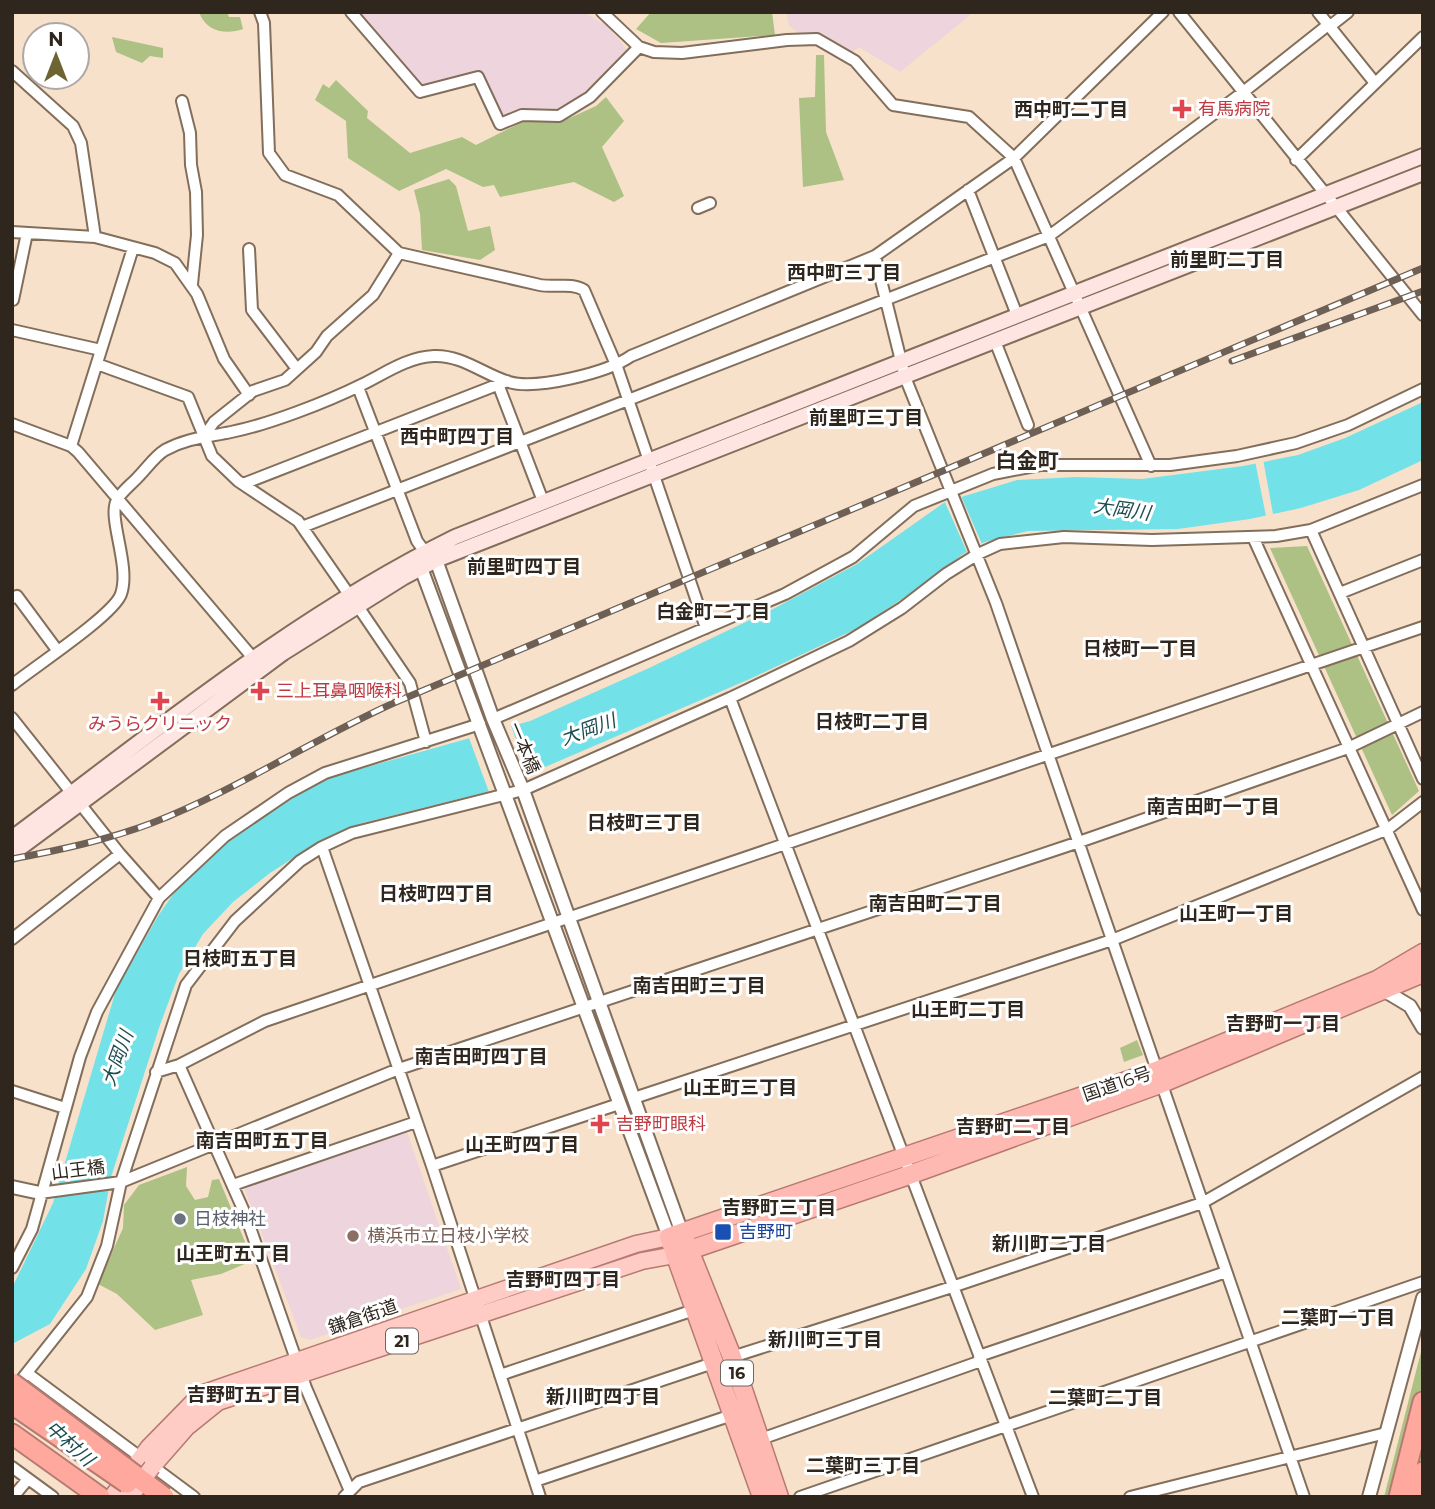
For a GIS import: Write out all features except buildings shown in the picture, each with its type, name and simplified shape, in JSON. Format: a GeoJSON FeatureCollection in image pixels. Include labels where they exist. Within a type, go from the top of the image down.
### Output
{"type":"FeatureCollection","features":[{"type":"Feature","properties":{"kind":"highway","name":"国道16号"},"geometry":{"type":"LineString","coordinates":[[1158,1077],[1377,980],[1423,953]]}},
{"type":"Feature","properties":{"kind":"highway","name":"国道16号"},"geometry":{"type":"LineString","coordinates":[[679,1244],[1158,1077],[1385,991],[1423,972]]}},
{"type":"Feature","properties":{"kind":"highway","name":"16"},"geometry":{"type":"LineString","coordinates":[[679,1244],[694,1310],[762,1497]]}},
{"type":"Feature","properties":{"kind":"highway","name":"16"},"geometry":{"type":"LineString","coordinates":[[679,1244],[732,1357],[779,1497]]}},
{"type":"Feature","properties":{"kind":"highway"},"geometry":{"type":"LineString","coordinates":[[17,1376],[92,1441],[164,1497]]}},
{"type":"Feature","properties":{"kind":"highway"},"geometry":{"type":"LineString","coordinates":[[1399,1497],[1423,1402]]}},
{"type":"Feature","properties":{"kind":"highway"},"geometry":{"type":"LineString","coordinates":[[12,1404],[147,1497]]}},
{"type":"Feature","properties":{"kind":"highway"},"geometry":{"type":"LineString","coordinates":[[12,1434],[100,1497]]}},
{"type":"Feature","properties":{"kind":"highway"},"geometry":{"type":"LineString","coordinates":[[12,1447],[86,1497]]}},
{"type":"Feature","properties":{"kind":"highway"},"geometry":{"type":"LineString","coordinates":[[1416,1497],[1423,1472]]}},
{"type":"Feature","properties":{"kind":"main road"},"geometry":{"type":"LineString","coordinates":[[12,838],[75,797],[257,663],[305,622],[421,568],[430,556],[651,468],[901,359],[1423,156]]}},
{"type":"Feature","properties":{"kind":"main road"},"geometry":{"type":"LineString","coordinates":[[353,601],[430,556],[543,501],[651,468],[905,377],[1423,173]]}},
{"type":"Feature","properties":{"kind":"main road"},"geometry":{"type":"LineString","coordinates":[[12,854],[75,797]]}},
{"type":"Feature","properties":{"kind":"main road","name":"鎌倉街道"},"geometry":{"type":"LineString","coordinates":[[112,1497],[146,1463],[218,1402],[299,1366],[478,1307],[642,1261],[679,1244]]}},
{"type":"Feature","properties":{"kind":"main road","name":"鎌倉街道"},"geometry":{"type":"LineString","coordinates":[[130,1497],[146,1463]]}},
{"type":"Feature","properties":{"kind":"street"},"geometry":{"type":"LineString","coordinates":[[260,12],[264,23],[269,153],[274,163],[297,181],[317,185],[338,195],[399,253],[540,285],[555,288],[575,285],[584,290],[617,367],[705,628]]}},
{"type":"Feature","properties":{"kind":"street"},"geometry":{"type":"LineString","coordinates":[[351,12],[420,92],[478,77],[500,124],[522,116],[559,116],[590,97],[639,47]]}},
{"type":"Feature","properties":{"kind":"street"},"geometry":{"type":"LineString","coordinates":[[602,12],[639,47],[654,52],[682,53],[817,39],[855,61],[893,105],[969,117],[1014,158],[1151,466]]}},
{"type":"Feature","properties":{"kind":"street"},"geometry":{"type":"LineString","coordinates":[[243,484],[503,382],[583,377],[617,367],[631,356],[875,256],[1014,158],[1163,12]]}},
{"type":"Feature","properties":{"kind":"street"},"geometry":{"type":"LineString","coordinates":[[1179,12],[1333,207],[1423,315]]}},
{"type":"Feature","properties":{"kind":"street"},"geometry":{"type":"LineString","coordinates":[[1318,12],[1375,83]]}},
{"type":"Feature","properties":{"kind":"street"},"geometry":{"type":"LineString","coordinates":[[302,527],[1049,236],[1348,12]]}},
{"type":"Feature","properties":{"kind":"street"},"geometry":{"type":"LineString","coordinates":[[1296,160],[1423,37]]}},
{"type":"Feature","properties":{"kind":"street"},"geometry":{"type":"LineString","coordinates":[[12,71],[73,125],[81,143],[94,237]]}},
{"type":"Feature","properties":{"kind":"street"},"geometry":{"type":"LineString","coordinates":[[182,102],[190,133],[191,165],[197,192],[197,235],[192,284]]}},
{"type":"Feature","properties":{"kind":"street"},"geometry":{"type":"LineString","coordinates":[[968,190],[1017,315]]}},
{"type":"Feature","properties":{"kind":"street"},"geometry":{"type":"LineString","coordinates":[[698,208],[710,203]]}},
{"type":"Feature","properties":{"kind":"street"},"geometry":{"type":"LineString","coordinates":[[12,232],[94,237],[155,253],[175,263],[192,284],[224,359],[249,395]]}},
{"type":"Feature","properties":{"kind":"street"},"geometry":{"type":"LineString","coordinates":[[13,300],[15,279],[27,233]]}},
{"type":"Feature","properties":{"kind":"street"},"geometry":{"type":"LineString","coordinates":[[71,446],[133,248]]}},
{"type":"Feature","properties":{"kind":"street"},"geometry":{"type":"LineString","coordinates":[[249,249],[252,310],[297,369]]}},
{"type":"Feature","properties":{"kind":"street"},"geometry":{"type":"LineString","coordinates":[[205,435],[214,422],[249,395],[285,380],[297,369],[373,295],[399,253]]}},
{"type":"Feature","properties":{"kind":"street"},"geometry":{"type":"LineString","coordinates":[[875,256],[905,377],[951,494],[977,551],[1304,1497]]}},
{"type":"Feature","properties":{"kind":"street"},"geometry":{"type":"LineString","coordinates":[[12,330],[101,350]]}},
{"type":"Feature","properties":{"kind":"street"},"geometry":{"type":"LineString","coordinates":[[995,341],[1028,425]]}},
{"type":"Feature","properties":{"kind":"street"},"geometry":{"type":"LineString","coordinates":[[12,685],[93,625],[114,606],[121,594],[123,552],[114,512],[117,500],[162,452],[205,435],[242,429],[359,387],[410,361],[433,356],[462,361],[503,382],[520,443],[543,501]]}},
{"type":"Feature","properties":{"kind":"street"},"geometry":{"type":"LineString","coordinates":[[97,364],[188,397],[212,456],[243,484],[298,521],[410,683],[426,742]]}},
{"type":"Feature","properties":{"kind":"street"},"geometry":{"type":"LineString","coordinates":[[359,387],[398,489],[430,556]]}},
{"type":"Feature","properties":{"kind":"street"},"geometry":{"type":"LineString","coordinates":[[493,719],[785,594],[853,557],[914,506],[951,494],[993,474],[1040,466],[1202,463],[1296,443],[1348,425],[1423,389]]}},
{"type":"Feature","properties":{"kind":"street"},"geometry":{"type":"LineString","coordinates":[[12,424],[71,446],[257,663]]}},
{"type":"Feature","properties":{"kind":"street"},"geometry":{"type":"LineString","coordinates":[[12,1391],[17,1376],[87,1297],[107,1246],[121,1182],[186,985],[235,921],[300,861],[352,833],[523,790],[730,698],[849,642],[977,551],[1000,544],[1064,537],[1152,540],[1253,537],[1311,530],[1423,485]]}},
{"type":"Feature","properties":{"kind":"street"},"geometry":{"type":"LineString","coordinates":[[1311,530],[1423,779]]}},
{"type":"Feature","properties":{"kind":"street"},"geometry":{"type":"LineString","coordinates":[[1253,537],[1423,910]]}},
{"type":"Feature","properties":{"kind":"street","name":"一本橋"},"geometry":{"type":"LineString","coordinates":[[430,556],[523,790],[634,1098],[679,1244]]}},
{"type":"Feature","properties":{"kind":"street"},"geometry":{"type":"LineString","coordinates":[[1340,593],[1423,560]]}},
{"type":"Feature","properties":{"kind":"street","name":"一本橋"},"geometry":{"type":"LineString","coordinates":[[421,568],[620,1104],[679,1244]]}},
{"type":"Feature","properties":{"kind":"street"},"geometry":{"type":"LineString","coordinates":[[12,598],[17,596],[57,650]]}},
{"type":"Feature","properties":{"kind":"street"},"geometry":{"type":"LineString","coordinates":[[156,1072],[178,1065],[265,1021],[553,925],[1048,752],[1423,627]]}},
{"type":"Feature","properties":{"kind":"street"},"geometry":{"type":"LineString","coordinates":[[730,698],[783,844],[1033,1497]]}},
{"type":"Feature","properties":{"kind":"street","name":"山王橋"},"geometry":{"type":"LineString","coordinates":[[40,1192],[121,1182],[397,1070],[1079,842],[1348,748],[1423,712]]}},
{"type":"Feature","properties":{"kind":"street"},"geometry":{"type":"LineString","coordinates":[[12,718],[120,854],[159,898]]}},
{"type":"Feature","properties":{"kind":"street"},"geometry":{"type":"LineString","coordinates":[[12,1268],[32,1229],[65,1108],[97,1012],[159,898],[225,836],[288,793],[325,773],[480,724]]}},
{"type":"Feature","properties":{"kind":"street"},"geometry":{"type":"LineString","coordinates":[[634,1098],[1112,940],[1388,829],[1423,802]]}},
{"type":"Feature","properties":{"kind":"street"},"geometry":{"type":"LineString","coordinates":[[322,847],[432,1166],[540,1497]]}},
{"type":"Feature","properties":{"kind":"street"},"geometry":{"type":"LineString","coordinates":[[12,939],[120,854]]}},
{"type":"Feature","properties":{"kind":"street"},"geometry":{"type":"LineString","coordinates":[[1385,991],[1410,1006],[1423,1027]]}},
{"type":"Feature","properties":{"kind":"street"},"geometry":{"type":"LineString","coordinates":[[178,1065],[233,1185],[347,1494],[359,1482],[713,1363]]}},
{"type":"Feature","properties":{"kind":"street"},"geometry":{"type":"LineString","coordinates":[[732,1357],[953,1287],[1202,1203],[1423,1077]]}},
{"type":"Feature","properties":{"kind":"street"},"geometry":{"type":"LineString","coordinates":[[12,1091],[65,1108]]}},
{"type":"Feature","properties":{"kind":"street"},"geometry":{"type":"LineString","coordinates":[[432,1166],[620,1104]]}},
{"type":"Feature","properties":{"kind":"street"},"geometry":{"type":"LineString","coordinates":[[233,1185],[416,1122]]}},
{"type":"Feature","properties":{"kind":"street"},"geometry":{"type":"LineString","coordinates":[[12,1187],[40,1192]]}},
{"type":"Feature","properties":{"kind":"street"},"geometry":{"type":"LineString","coordinates":[[758,1440],[980,1358],[1226,1272]]}},
{"type":"Feature","properties":{"kind":"street"},"geometry":{"type":"LineString","coordinates":[[800,1497],[1423,1282]]}},
{"type":"Feature","properties":{"kind":"street"},"geometry":{"type":"LineString","coordinates":[[1369,1497],[1423,1298]]}},
{"type":"Feature","properties":{"kind":"street"},"geometry":{"type":"LineString","coordinates":[[500,1375],[694,1310]]}},
{"type":"Feature","properties":{"kind":"street"},"geometry":{"type":"LineString","coordinates":[[17,1376],[194,1497]]}},
{"type":"Feature","properties":{"kind":"street"},"geometry":{"type":"LineString","coordinates":[[535,1481],[732,1415]]}},
{"type":"Feature","properties":{"kind":"street"},"geometry":{"type":"LineString","coordinates":[[1136,1496],[1386,1433]]}},
{"type":"Feature","properties":{"kind":"street"},"geometry":{"type":"LineString","coordinates":[[12,1467],[53,1497]]}},
{"type":"Feature","properties":{"kind":"street"},"geometry":{"type":"LineString","coordinates":[[13,1497],[28,1479]]}},
{"type":"Feature","properties":{"kind":"shaded area"},"geometry":{"type":"Polygon","coordinates":[[[356,12],[584,12],[607,26],[629,52],[584,97],[553,113],[517,109],[506,115],[500,113],[481,71],[420,86],[356,12]]]}},
{"type":"Feature","properties":{"kind":"shaded area"},"geometry":{"type":"Polygon","coordinates":[[[786,12],[974,12],[900,72],[859,47],[852,52],[834,41],[799,33],[789,26],[786,12]]]}},
{"type":"Feature","properties":{"kind":"shaded area","name":"横浜市立日枝小学校"},"geometry":{"type":"Polygon","coordinates":[[[406,1129],[461,1289],[310,1340],[301,1337],[242,1182],[406,1129]]]}},
{"type":"Feature","properties":{"kind":"green space"},"geometry":{"type":"Polygon","coordinates":[[[199,12],[227,12],[229,17],[240,17],[243,29],[230,32],[217,30],[206,24],[199,12]]]}},
{"type":"Feature","properties":{"kind":"green space"},"geometry":{"type":"Polygon","coordinates":[[[651,12],[772,12],[775,35],[661,43],[636,29],[651,12]]]}},
{"type":"Feature","properties":{"kind":"green space"},"geometry":{"type":"Polygon","coordinates":[[[112,37],[163,48],[163,58],[150,56],[142,63],[116,52],[112,37]]]}},
{"type":"Feature","properties":{"kind":"green space"},"geometry":{"type":"Polygon","coordinates":[[[816,55],[824,55],[826,132],[844,180],[803,187],[799,98],[815,97],[816,55]]]}},
{"type":"Feature","properties":{"kind":"green space"},"geometry":{"type":"Polygon","coordinates":[[[336,80],[368,111],[367,118],[410,153],[462,137],[476,145],[524,121],[563,121],[596,106],[606,97],[624,121],[602,147],[624,196],[614,202],[574,182],[500,197],[494,185],[483,187],[446,169],[399,191],[348,158],[346,121],[315,100],[323,84],[329,88],[336,80]]]}},
{"type":"Feature","properties":{"kind":"green space"},"geometry":{"type":"Polygon","coordinates":[[[449,179],[456,186],[468,231],[490,226],[495,250],[480,260],[422,250],[420,214],[414,190],[449,179]]]}},
{"type":"Feature","properties":{"kind":"green space"},"geometry":{"type":"Polygon","coordinates":[[[1307,546],[1419,791],[1392,815],[1270,548],[1307,546]]]}},
{"type":"Feature","properties":{"kind":"green space"},"geometry":{"type":"Polygon","coordinates":[[[1137,1040],[1143,1055],[1124,1062],[1120,1048],[1137,1040]]]}},
{"type":"Feature","properties":{"kind":"green space","name":"日枝神社"},"geometry":{"type":"Polygon","coordinates":[[[187,1167],[186,1186],[195,1200],[208,1197],[212,1180],[219,1179],[248,1249],[247,1263],[221,1274],[191,1280],[203,1315],[155,1330],[117,1294],[98,1284],[123,1228],[124,1205],[139,1185],[187,1167]]]}},
{"type":"Feature","properties":{"kind":"green space"},"geometry":{"type":"Polygon","coordinates":[[[1423,1344],[1423,1497],[1384,1497],[1423,1344]]]}},
{"type":"Feature","properties":{"kind":"water","name":"大岡川"},"geometry":{"type":"Polygon","coordinates":[[[1423,402],[1423,460],[1359,490],[1301,508],[1250,519],[1178,529],[1028,531],[985,542],[963,554],[928,582],[858,628],[752,678],[487,792],[362,823],[318,842],[270,873],[233,902],[203,934],[179,974],[111,1177],[103,1221],[86,1269],[50,1324],[12,1344],[12,1288],[53,1203],[116,990],[158,916],[183,880],[222,844],[279,802],[321,780],[530,721],[649,668],[775,608],[857,564],[945,502],[1017,480],[1077,477],[1142,479],[1243,466],[1298,455],[1345,438],[1423,402]]]}},
{"type":"Feature","properties":{"kind":"pier"},"geometry":{"type":"Polygon","coordinates":[[[1263,459],[1273,514],[1298,510],[1298,513],[1239,524],[1266,516],[1255,461],[1228,465],[1263,459]]]}},
{"type":"Feature","properties":{"kind":"pier"},"geometry":{"type":"Polygon","coordinates":[[[960,494],[982,544],[967,552],[944,500],[960,494]]]}},
{"type":"Feature","properties":{"kind":"pier"},"geometry":{"type":"Polygon","coordinates":[[[510,723],[530,777],[489,792],[469,738],[510,723]]]}},
{"type":"Feature","properties":{"kind":"railway"},"geometry":{"type":"LineString","coordinates":[[12,859],[118,835],[152,823],[214,795],[396,702],[1423,268]]}},
{"type":"Feature","properties":{"kind":"railway"},"geometry":{"type":"LineString","coordinates":[[1232,361],[1423,291]]}},
{"type":"Feature","properties":{"kind":"place","name":"有馬病院"},"geometry":{"type":"Point","coordinates":[1182,109]}},
{"type":"Feature","properties":{"kind":"place","name":"三上耳鼻咽喉科"},"geometry":{"type":"Point","coordinates":[260,691]}},
{"type":"Feature","properties":{"kind":"place","name":"みうらクリニック"},"geometry":{"type":"Point","coordinates":[160,701]}},
{"type":"Feature","properties":{"kind":"place","name":"吉野町眼科"},"geometry":{"type":"Point","coordinates":[600,1124]}},
{"type":"Feature","properties":{"kind":"place","name":"日枝神社"},"geometry":{"type":"Point","coordinates":[180,1219]}},
{"type":"Feature","properties":{"kind":"place","name":"吉野町"},"geometry":{"type":"Point","coordinates":[723,1232]}},
{"type":"Feature","properties":{"kind":"place","name":"横浜市立日枝小学校"},"geometry":{"type":"Point","coordinates":[353,1236]}},
{"type":"Feature","properties":{"kind":"district","name":"西中町二丁目"},"geometry":{"type":"Point","coordinates":[1071,109]}},
{"type":"Feature","properties":{"kind":"district","name":"前里町二丁目"},"geometry":{"type":"Point","coordinates":[1227,259]}},
{"type":"Feature","properties":{"kind":"district","name":"西中町三丁目"},"geometry":{"type":"Point","coordinates":[844,272]}},
{"type":"Feature","properties":{"kind":"district","name":"前里町三丁目"},"geometry":{"type":"Point","coordinates":[866,417]}},
{"type":"Feature","properties":{"kind":"district","name":"西中町四丁目"},"geometry":{"type":"Point","coordinates":[457,436]}},
{"type":"Feature","properties":{"kind":"district","name":"白金町"},"geometry":{"type":"Point","coordinates":[1027,461]}},
{"type":"Feature","properties":{"kind":"district","name":"前里町四丁目"},"geometry":{"type":"Point","coordinates":[524,566]}},
{"type":"Feature","properties":{"kind":"district","name":"白金町二丁目"},"geometry":{"type":"Point","coordinates":[713,611]}},
{"type":"Feature","properties":{"kind":"district","name":"日枝町一丁目"},"geometry":{"type":"Point","coordinates":[1140,648]}},
{"type":"Feature","properties":{"kind":"district","name":"日枝町二丁目"},"geometry":{"type":"Point","coordinates":[872,721]}},
{"type":"Feature","properties":{"kind":"district","name":"南吉田町一丁目"},"geometry":{"type":"Point","coordinates":[1213,806]}},
{"type":"Feature","properties":{"kind":"district","name":"日枝町三丁目"},"geometry":{"type":"Point","coordinates":[644,822]}},
{"type":"Feature","properties":{"kind":"district","name":"日枝町四丁目"},"geometry":{"type":"Point","coordinates":[436,893]}},
{"type":"Feature","properties":{"kind":"district","name":"南吉田町二丁目"},"geometry":{"type":"Point","coordinates":[935,903]}},
{"type":"Feature","properties":{"kind":"district","name":"山王町一丁目"},"geometry":{"type":"Point","coordinates":[1236,913]}},
{"type":"Feature","properties":{"kind":"district","name":"日枝町五丁目"},"geometry":{"type":"Point","coordinates":[240,958]}},
{"type":"Feature","properties":{"kind":"district","name":"南吉田町三丁目"},"geometry":{"type":"Point","coordinates":[699,985]}},
{"type":"Feature","properties":{"kind":"district","name":"山王町二丁目"},"geometry":{"type":"Point","coordinates":[968,1009]}},
{"type":"Feature","properties":{"kind":"district","name":"吉野町一丁目"},"geometry":{"type":"Point","coordinates":[1283,1023]}},
{"type":"Feature","properties":{"kind":"district","name":"南吉田町四丁目"},"geometry":{"type":"Point","coordinates":[481,1056]}},
{"type":"Feature","properties":{"kind":"district","name":"山王町三丁目"},"geometry":{"type":"Point","coordinates":[740,1087]}},
{"type":"Feature","properties":{"kind":"district","name":"吉野町二丁目"},"geometry":{"type":"Point","coordinates":[1013,1126]}},
{"type":"Feature","properties":{"kind":"district","name":"南吉田町五丁目"},"geometry":{"type":"Point","coordinates":[262,1140]}},
{"type":"Feature","properties":{"kind":"district","name":"山王町四丁目"},"geometry":{"type":"Point","coordinates":[522,1144]}},
{"type":"Feature","properties":{"kind":"district","name":"吉野町三丁目"},"geometry":{"type":"Point","coordinates":[779,1207]}},
{"type":"Feature","properties":{"kind":"district","name":"新川町二丁目"},"geometry":{"type":"Point","coordinates":[1049,1243]}},
{"type":"Feature","properties":{"kind":"district","name":"山王町五丁目"},"geometry":{"type":"Point","coordinates":[233,1253]}},
{"type":"Feature","properties":{"kind":"district","name":"吉野町四丁目"},"geometry":{"type":"Point","coordinates":[563,1279]}},
{"type":"Feature","properties":{"kind":"district","name":"二葉町一丁目"},"geometry":{"type":"Point","coordinates":[1338,1317]}},
{"type":"Feature","properties":{"kind":"district","name":"新川町三丁目"},"geometry":{"type":"Point","coordinates":[825,1339]}},
{"type":"Feature","properties":{"kind":"district","name":"吉野町五丁目"},"geometry":{"type":"Point","coordinates":[244,1394]}},
{"type":"Feature","properties":{"kind":"district","name":"新川町四丁目"},"geometry":{"type":"Point","coordinates":[603,1396]}},
{"type":"Feature","properties":{"kind":"district","name":"二葉町二丁目"},"geometry":{"type":"Point","coordinates":[1105,1397]}},
{"type":"Feature","properties":{"kind":"district","name":"二葉町三丁目"},"geometry":{"type":"Point","coordinates":[863,1465]}},
{"type":"Feature","properties":{"kind":"water label","name":"中村川"},"geometry":{"type":"Point","coordinates":[70,1443]}}]}
